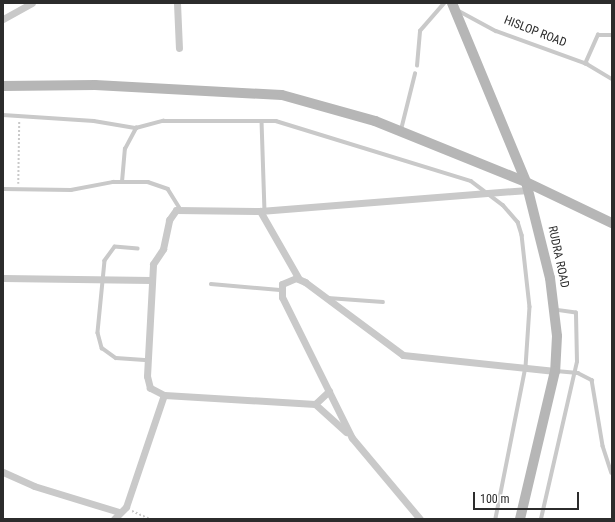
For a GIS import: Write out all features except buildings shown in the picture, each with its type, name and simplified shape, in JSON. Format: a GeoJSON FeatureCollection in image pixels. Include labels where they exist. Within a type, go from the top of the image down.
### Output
{"type":"FeatureCollection","features":[{"type":"Feature","properties":{"kind":"street"},"geometry":{"type":"LineString","coordinates":[[3,19],[32,3]]}},
{"type":"Feature","properties":{"kind":"street"},"geometry":{"type":"LineString","coordinates":[[176,3],[179,48]]}},
{"type":"Feature","properties":{"kind":"street","name":"RUDRA ROAD"},"geometry":{"type":"LineString","coordinates":[[455,7],[527,186],[548,265],[554,310],[555,371],[520,519]]}},
{"type":"Feature","properties":{"kind":"street"},"geometry":{"type":"LineString","coordinates":[[3,86],[95,85],[282,95],[401,131],[612,223]]}},
{"type":"Feature","properties":{"kind":"street"},"geometry":{"type":"LineString","coordinates":[[420,519],[352,438],[327,411],[315,404],[158,394],[148,384],[151,280],[153,264],[163,248],[169,220],[180,208],[262,211],[486,195],[527,186]]}},
{"type":"Feature","properties":{"kind":"street"},"geometry":{"type":"LineString","coordinates":[[262,211],[299,279],[403,355],[555,371]]}},
{"type":"Feature","properties":{"kind":"street"},"geometry":{"type":"LineString","coordinates":[[3,278],[151,280]]}},
{"type":"Feature","properties":{"kind":"street"},"geometry":{"type":"LineString","coordinates":[[299,279],[286,282],[280,290],[352,438]]}},
{"type":"Feature","properties":{"kind":"street"},"geometry":{"type":"LineString","coordinates":[[315,404],[328,391]]}},
{"type":"Feature","properties":{"kind":"street"},"geometry":{"type":"LineString","coordinates":[[114,519],[122,511],[164,395]]}},
{"type":"Feature","properties":{"kind":"street"},"geometry":{"type":"LineString","coordinates":[[3,472],[34,486],[122,511]]}},
{"type":"Feature","properties":{"kind":"lane"},"geometry":{"type":"LineString","coordinates":[[417,66],[420,31],[444,3]]}},
{"type":"Feature","properties":{"kind":"lane","name":"HISLOP ROAD"},"geometry":{"type":"LineString","coordinates":[[455,7],[516,40],[585,64],[612,79]]}},
{"type":"Feature","properties":{"kind":"lane"},"geometry":{"type":"LineString","coordinates":[[585,64],[598,35],[612,35]]}},
{"type":"Feature","properties":{"kind":"lane"},"geometry":{"type":"LineString","coordinates":[[401,131],[415,74]]}},
{"type":"Feature","properties":{"kind":"lane"},"geometry":{"type":"LineString","coordinates":[[3,115],[19,115],[136,128],[163,121],[276,121],[324,134],[471,181],[486,195],[513,214],[522,235],[529,300],[526,367],[496,519]]}},
{"type":"Feature","properties":{"kind":"lane"},"geometry":{"type":"LineString","coordinates":[[262,121],[262,211]]}},
{"type":"Feature","properties":{"kind":"lane"},"geometry":{"type":"LineString","coordinates":[[122,182],[124,154],[136,128]]}},
{"type":"Feature","properties":{"kind":"lane"},"geometry":{"type":"LineString","coordinates":[[3,189],[71,190],[122,182],[161,185],[175,194],[180,208]]}},
{"type":"Feature","properties":{"kind":"lane"},"geometry":{"type":"LineString","coordinates":[[138,249],[115,247],[105,260],[101,280],[98,333],[102,348],[116,358],[148,360]]}},
{"type":"Feature","properties":{"kind":"lane"},"geometry":{"type":"LineString","coordinates":[[211,284],[280,290]]}},
{"type":"Feature","properties":{"kind":"lane"},"geometry":{"type":"LineString","coordinates":[[325,297],[383,302]]}},
{"type":"Feature","properties":{"kind":"lane"},"geometry":{"type":"LineString","coordinates":[[540,519],[575,373],[578,317],[573,311],[554,310]]}},
{"type":"Feature","properties":{"kind":"lane"},"geometry":{"type":"LineString","coordinates":[[555,371],[575,373],[588,377],[593,384],[603,446],[612,473]]}},
{"type":"Feature","properties":{"kind":"path"},"geometry":{"type":"LineString","coordinates":[[18,190],[19,115]]}},
{"type":"Feature","properties":{"kind":"path"},"geometry":{"type":"LineString","coordinates":[[122,511],[150,519]]}}]}
